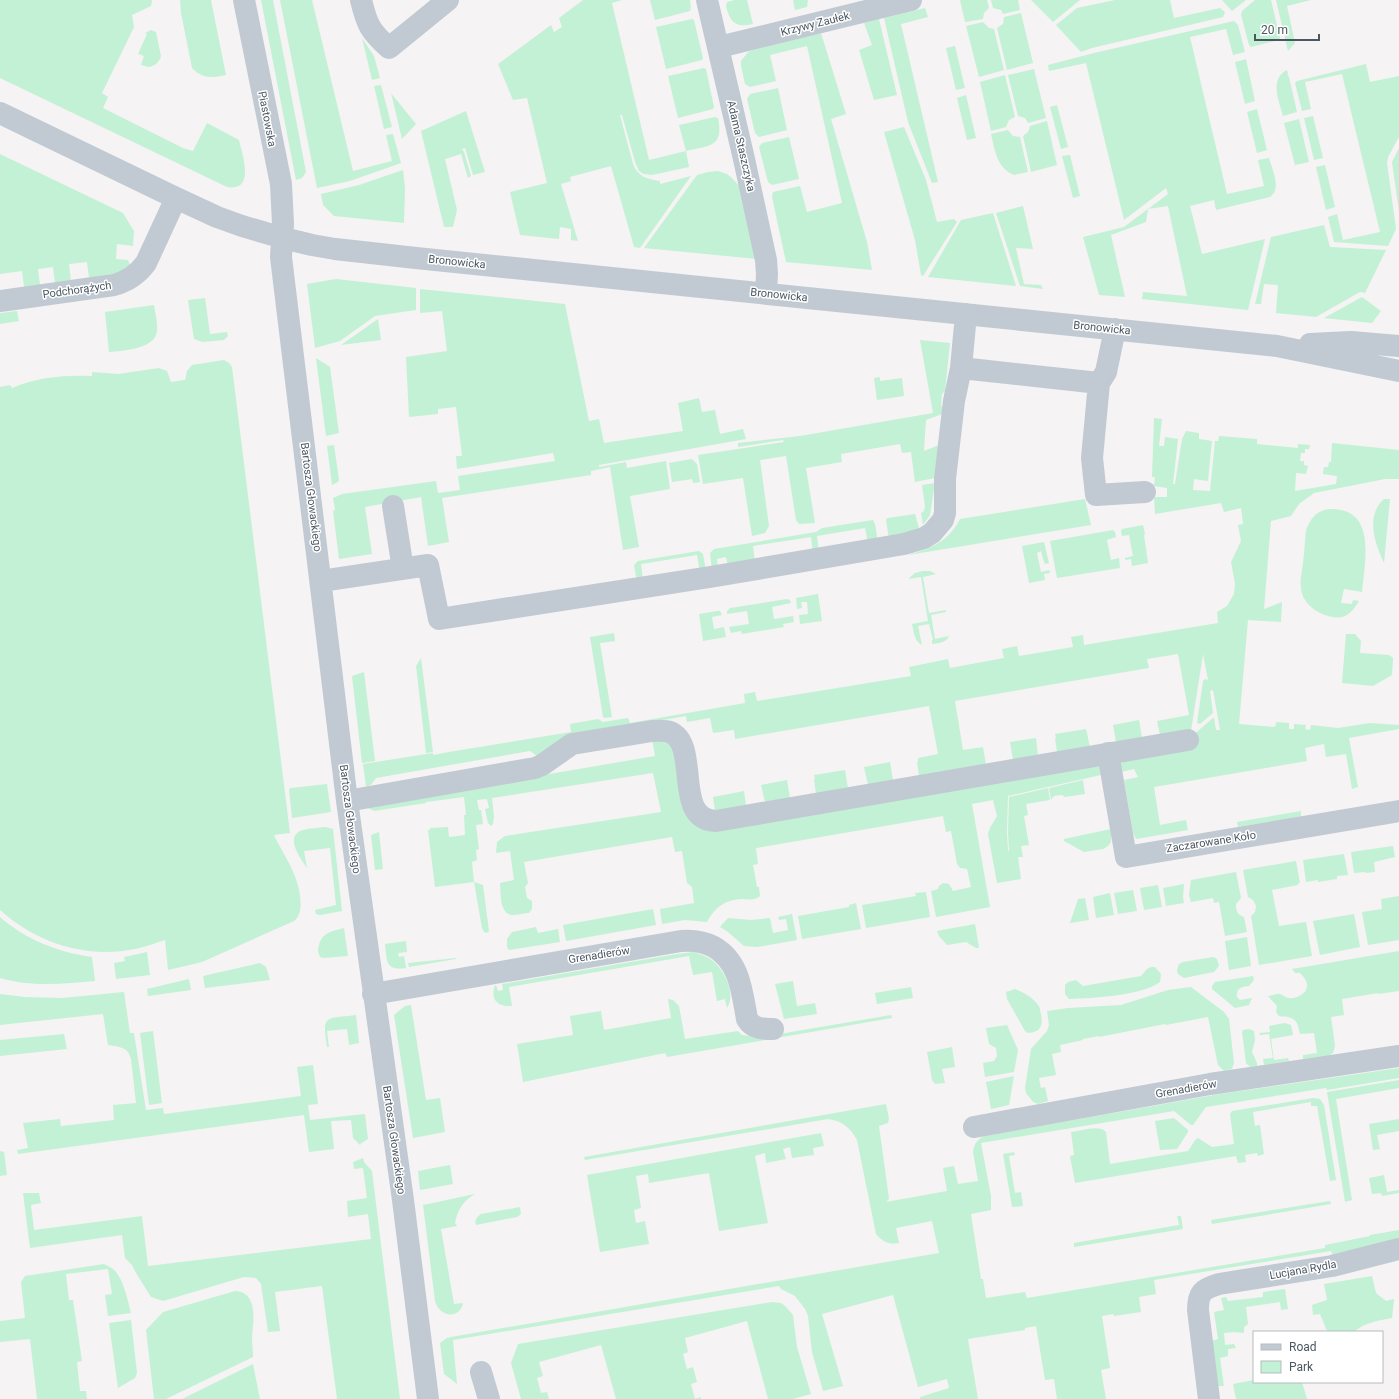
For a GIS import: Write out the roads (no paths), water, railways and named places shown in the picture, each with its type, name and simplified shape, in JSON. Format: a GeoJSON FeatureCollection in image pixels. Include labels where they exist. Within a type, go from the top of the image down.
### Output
{"type":"FeatureCollection","features":[{"type":"Feature","properties":{"kind":"street","name":"Piastowska"},"geometry":{"type":"LineString","coordinates":[[244,0],[280,184],[283,238]]}},
{"type":"Feature","properties":{"kind":"street"},"geometry":{"type":"LineString","coordinates":[[361,0],[368,25],[375,35],[389,48],[448,0]]}},
{"type":"Feature","properties":{"kind":"street","name":"Adama Staszczyka"},"geometry":{"type":"LineString","coordinates":[[707,0],[719,47],[766,260],[766,293]]}},
{"type":"Feature","properties":{"kind":"street","name":"Krzywy Zaułek"},"geometry":{"type":"LineString","coordinates":[[719,47],[911,0]]}},
{"type":"Feature","properties":{"kind":"street"},"geometry":{"type":"LineString","coordinates":[[0,113],[176,198],[233,223],[283,238]]}},
{"type":"Feature","properties":{"kind":"street","name":"Podchorążych"},"geometry":{"type":"LineString","coordinates":[[0,301],[114,285],[130,278],[141,271],[176,198]]}},
{"type":"Feature","properties":{"kind":"street","name":"Bronowicka"},"geometry":{"type":"LineString","coordinates":[[283,238],[335,249],[1277,346],[1399,371]]}},
{"type":"Feature","properties":{"kind":"street","name":"Bartosza Głowackiego"},"geometry":{"type":"LineString","coordinates":[[283,238],[281,257],[347,801],[402,1193],[428,1399]]}},
{"type":"Feature","properties":{"kind":"street"},"geometry":{"type":"LineString","coordinates":[[321,581],[428,565],[439,619],[717,576],[897,546],[916,541],[932,533],[943,520],[945,513],[945,479],[954,401],[961,368],[966,314]]}},
{"type":"Feature","properties":{"kind":"street"},"geometry":{"type":"LineString","coordinates":[[1115,329],[1106,372],[1099,383],[1092,458],[1096,495],[1145,492]]}},
{"type":"Feature","properties":{"kind":"street","name":"Bronowicka"},"geometry":{"type":"LineString","coordinates":[[1277,346],[1351,342],[1399,346]]}},
{"type":"Feature","properties":{"kind":"street"},"geometry":{"type":"LineString","coordinates":[[961,368],[1099,383]]}},
{"type":"Feature","properties":{"kind":"street"},"geometry":{"type":"LineString","coordinates":[[393,506],[403,569]]}},
{"type":"Feature","properties":{"kind":"street"},"geometry":{"type":"LineString","coordinates":[[347,801],[535,768],[542,765],[572,744],[663,730],[671,732],[681,741],[693,805],[702,817],[710,820],[722,820],[1188,740]]}},
{"type":"Feature","properties":{"kind":"street","name":"Zaczarowane Koło"},"geometry":{"type":"LineString","coordinates":[[1108,754],[1126,857],[1399,811]]}},
{"type":"Feature","properties":{"kind":"street","name":"Grenadierów"},"geometry":{"type":"LineString","coordinates":[[373,994],[681,941],[698,941],[708,944],[721,951],[731,961],[738,977],[747,1018],[751,1024],[759,1028],[773,1029]]}},
{"type":"Feature","properties":{"kind":"street","name":"Grenadierów"},"geometry":{"type":"LineString","coordinates":[[974,1127],[1210,1084],[1399,1056]]}},
{"type":"Feature","properties":{"kind":"street","name":"Lucjana Rydla"},"geometry":{"type":"LineString","coordinates":[[1209,1399],[1198,1310],[1199,1295],[1206,1288],[1219,1284],[1332,1266],[1399,1248]]}},
{"type":"Feature","properties":{"kind":"street"},"geometry":{"type":"LineString","coordinates":[[482,1372],[489,1399]]}}]}
